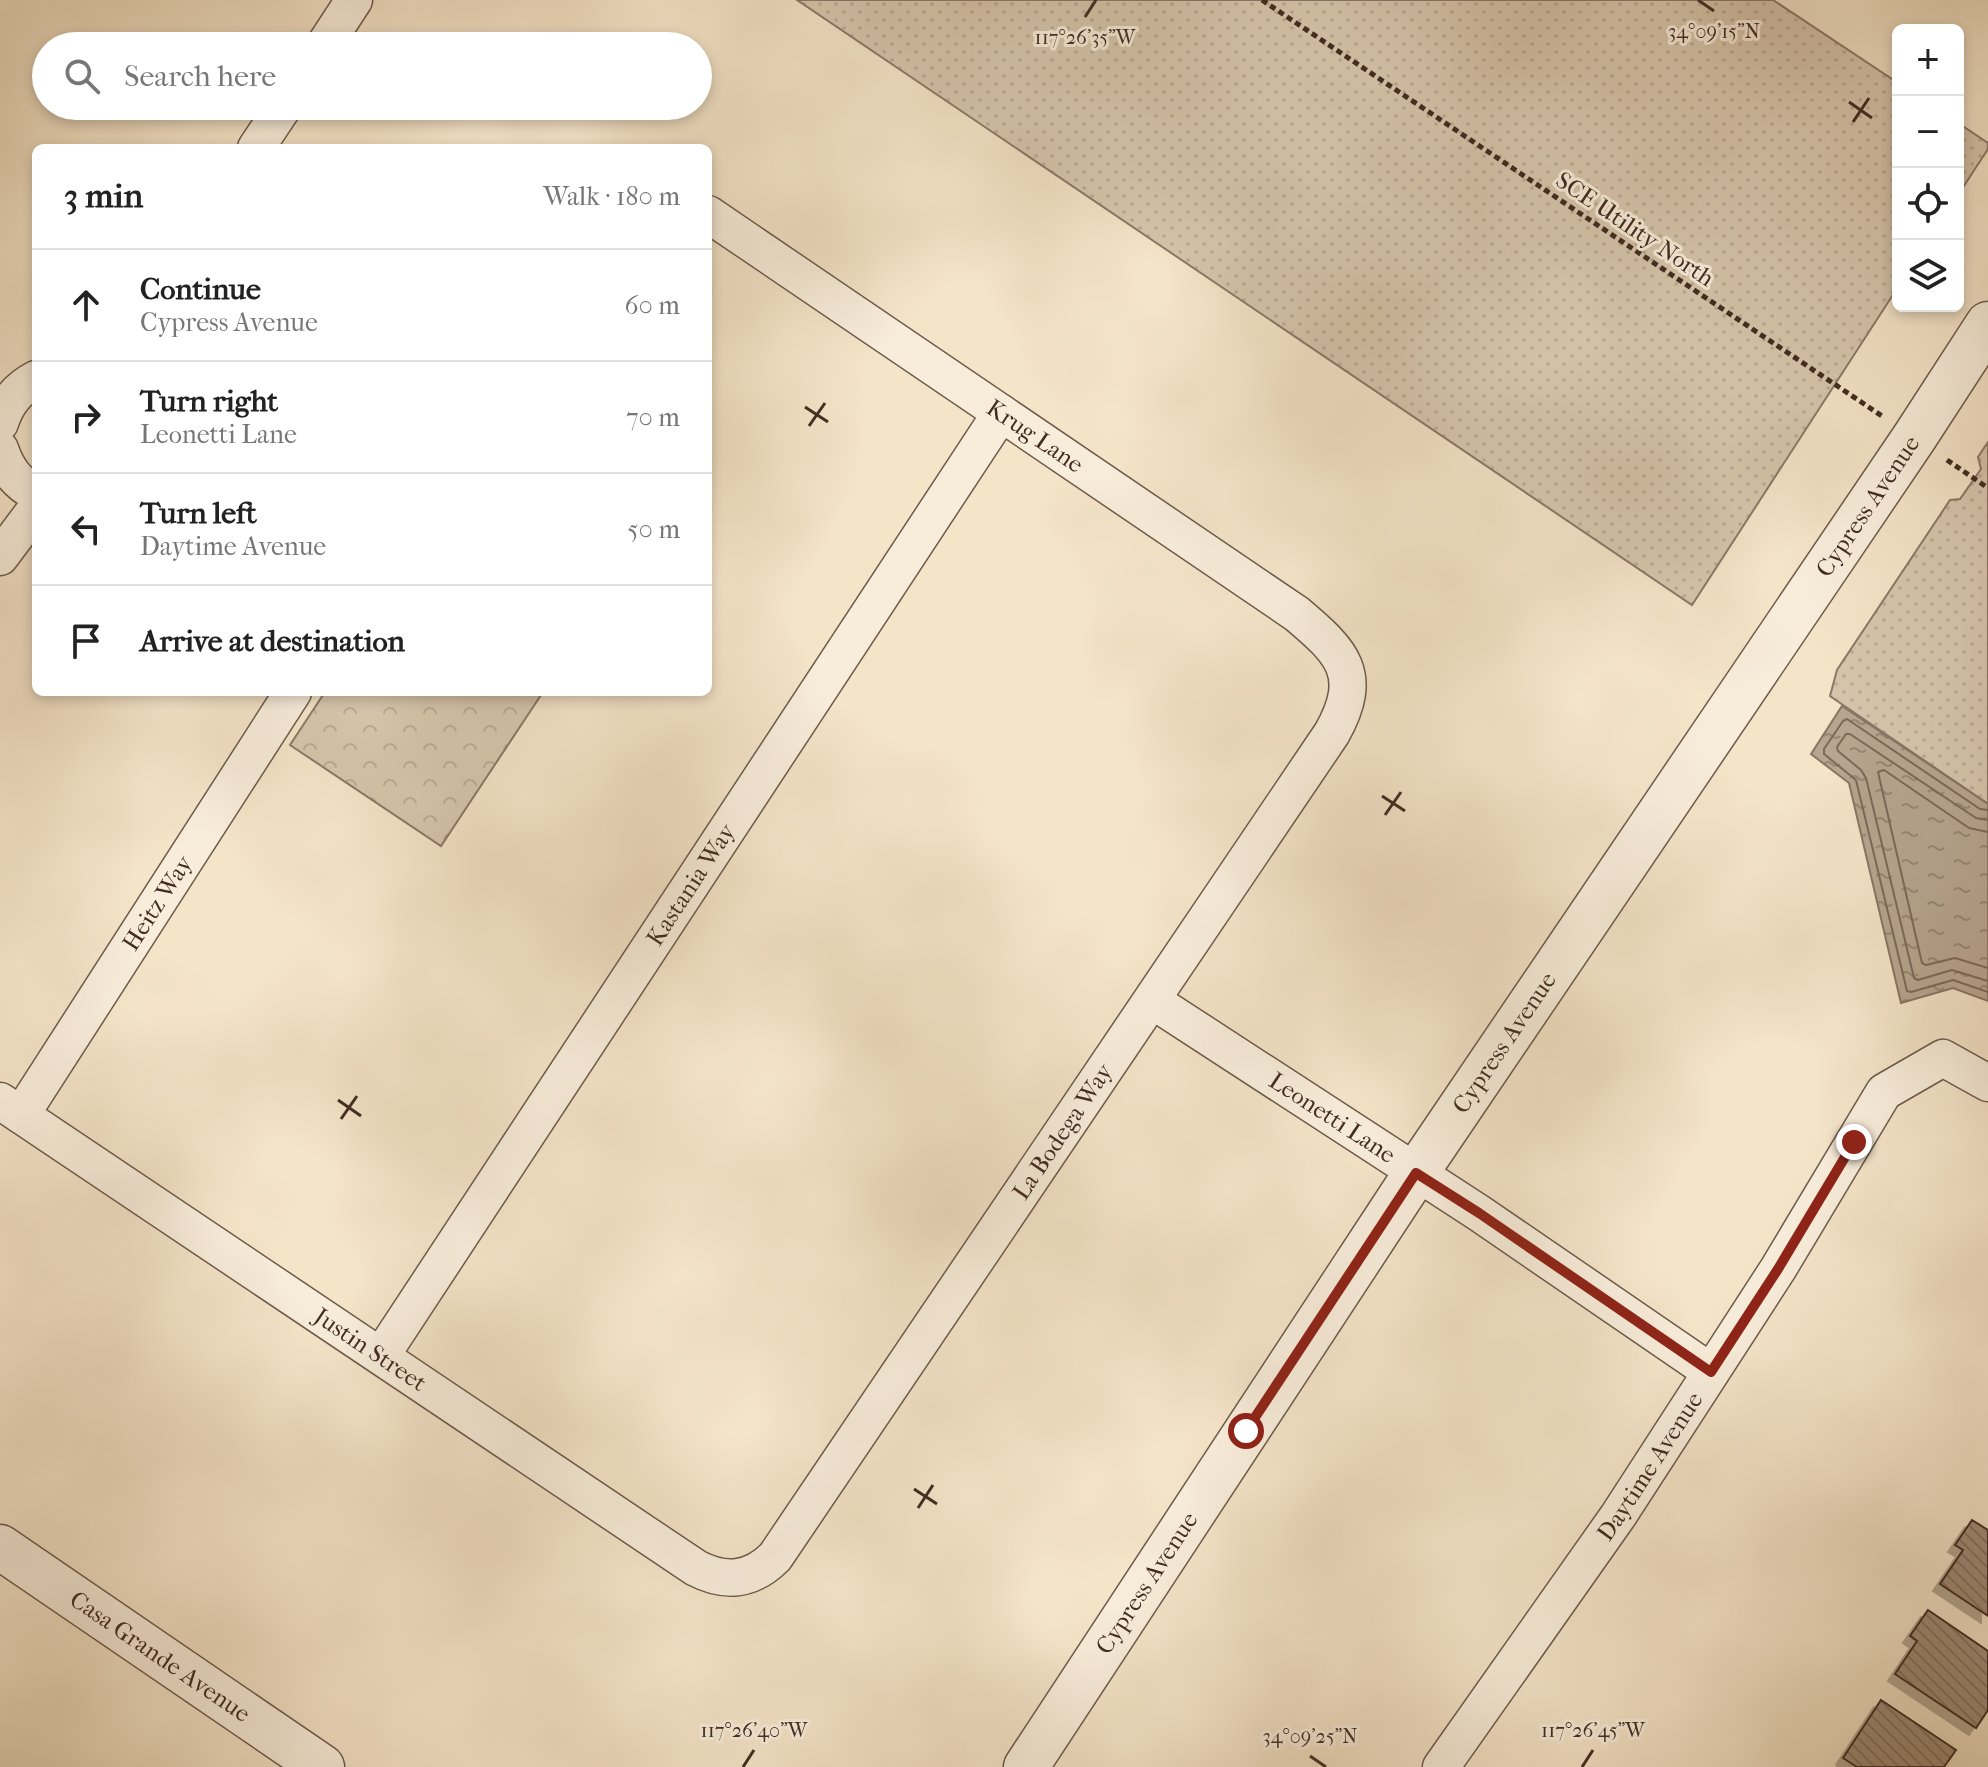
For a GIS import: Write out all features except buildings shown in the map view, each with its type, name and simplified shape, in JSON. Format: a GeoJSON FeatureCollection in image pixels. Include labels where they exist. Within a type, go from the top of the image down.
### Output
{"type":"FeatureCollection","features":[{"type":"Feature","properties":{"kind":"street"},"geometry":{"type":"LineString","coordinates":[[333,32],[354,0]]}},
{"type":"Feature","properties":{"kind":"street"},"geometry":{"type":"LineString","coordinates":[[259,144],[275,120]]}},
{"type":"Feature","properties":{"kind":"street","name":"Krug Lane"},"geometry":{"type":"LineString","coordinates":[[712,217],[1297,614],[1338,652],[1347,671]]}},
{"type":"Feature","properties":{"kind":"street","name":"Cypress Avenue"},"geometry":{"type":"LineString","coordinates":[[1026,1767],[1416,1173],[1988,324]]}},
{"type":"Feature","properties":{"kind":"street"},"geometry":{"type":"LineString","coordinates":[[0,420],[20,379]]}},
{"type":"Feature","properties":{"kind":"street","name":"Kastania Way"},"geometry":{"type":"LineString","coordinates":[[381,1356],[1001,413]]}},
{"type":"Feature","properties":{"kind":"street"},"geometry":{"type":"LineString","coordinates":[[0,557],[32,514]]}},
{"type":"Feature","properties":{"kind":"street","name":"La Bodega Way"},"geometry":{"type":"LineString","coordinates":[[748,1577],[768,1565],[780,1551],[1332,733],[1347,697],[1347,671]]}},
{"type":"Feature","properties":{"kind":"street","name":"Heitz Way"},"geometry":{"type":"LineString","coordinates":[[10,1108],[290,696]]}},
{"type":"Feature","properties":{"kind":"street","name":"Leonetti Lane"},"geometry":{"type":"LineString","coordinates":[[1153,1001],[1479,1213],[1711,1372]]}},
{"type":"Feature","properties":{"kind":"street","name":"Daytime Avenue"},"geometry":{"type":"LineString","coordinates":[[1441,1767],[1618,1516],[1778,1269],[1884,1092],[1943,1058],[1988,1083]]}},
{"type":"Feature","properties":{"kind":"street","name":"Justin Street"},"geometry":{"type":"LineString","coordinates":[[10,1108],[696,1568],[715,1577],[748,1577]]}},
{"type":"Feature","properties":{"kind":"street","name":"Casa Grande Avenue"},"geometry":{"type":"LineString","coordinates":[[0,1547],[322,1767]]}},
{"type":"Feature","properties":{"kind":"path","name":"SCE Utility North"},"geometry":{"type":"LineString","coordinates":[[1262,0],[1988,488]]}},
{"type":"Feature","properties":{"kind":"green space"},"geometry":{"type":"Polygon","coordinates":[[[797,0],[1773,0],[1892,79],[1892,296],[1692,605],[797,0]]]}},
{"type":"Feature","properties":{"kind":"green space"},"geometry":{"type":"Polygon","coordinates":[[[1964,127],[1988,143],[1988,149],[1964,186],[1964,127]]]}},
{"type":"Feature","properties":{"kind":"green space"},"geometry":{"type":"Polygon","coordinates":[[[1988,442],[1988,804],[1830,696],[1837,670],[1950,500],[1960,499],[1981,469],[1978,457],[1988,442]]]}},
{"type":"Feature","properties":{"kind":"green space"},"geometry":{"type":"Polygon","coordinates":[[[322,696],[540,696],[441,846],[290,745],[322,696]]]}},
{"type":"Feature","properties":{"kind":"water"},"geometry":{"type":"Polygon","coordinates":[[[1842,706],[1988,804],[1988,1001],[1953,988],[1901,1003],[1849,783],[1811,754],[1842,706]]]}},
{"type":"Feature","properties":{"kind":"route"},"geometry":{"type":"LineString","coordinates":[[1246,1431],[1416,1173],[1711,1372],[1778,1269],[1854,1142]]}}]}
